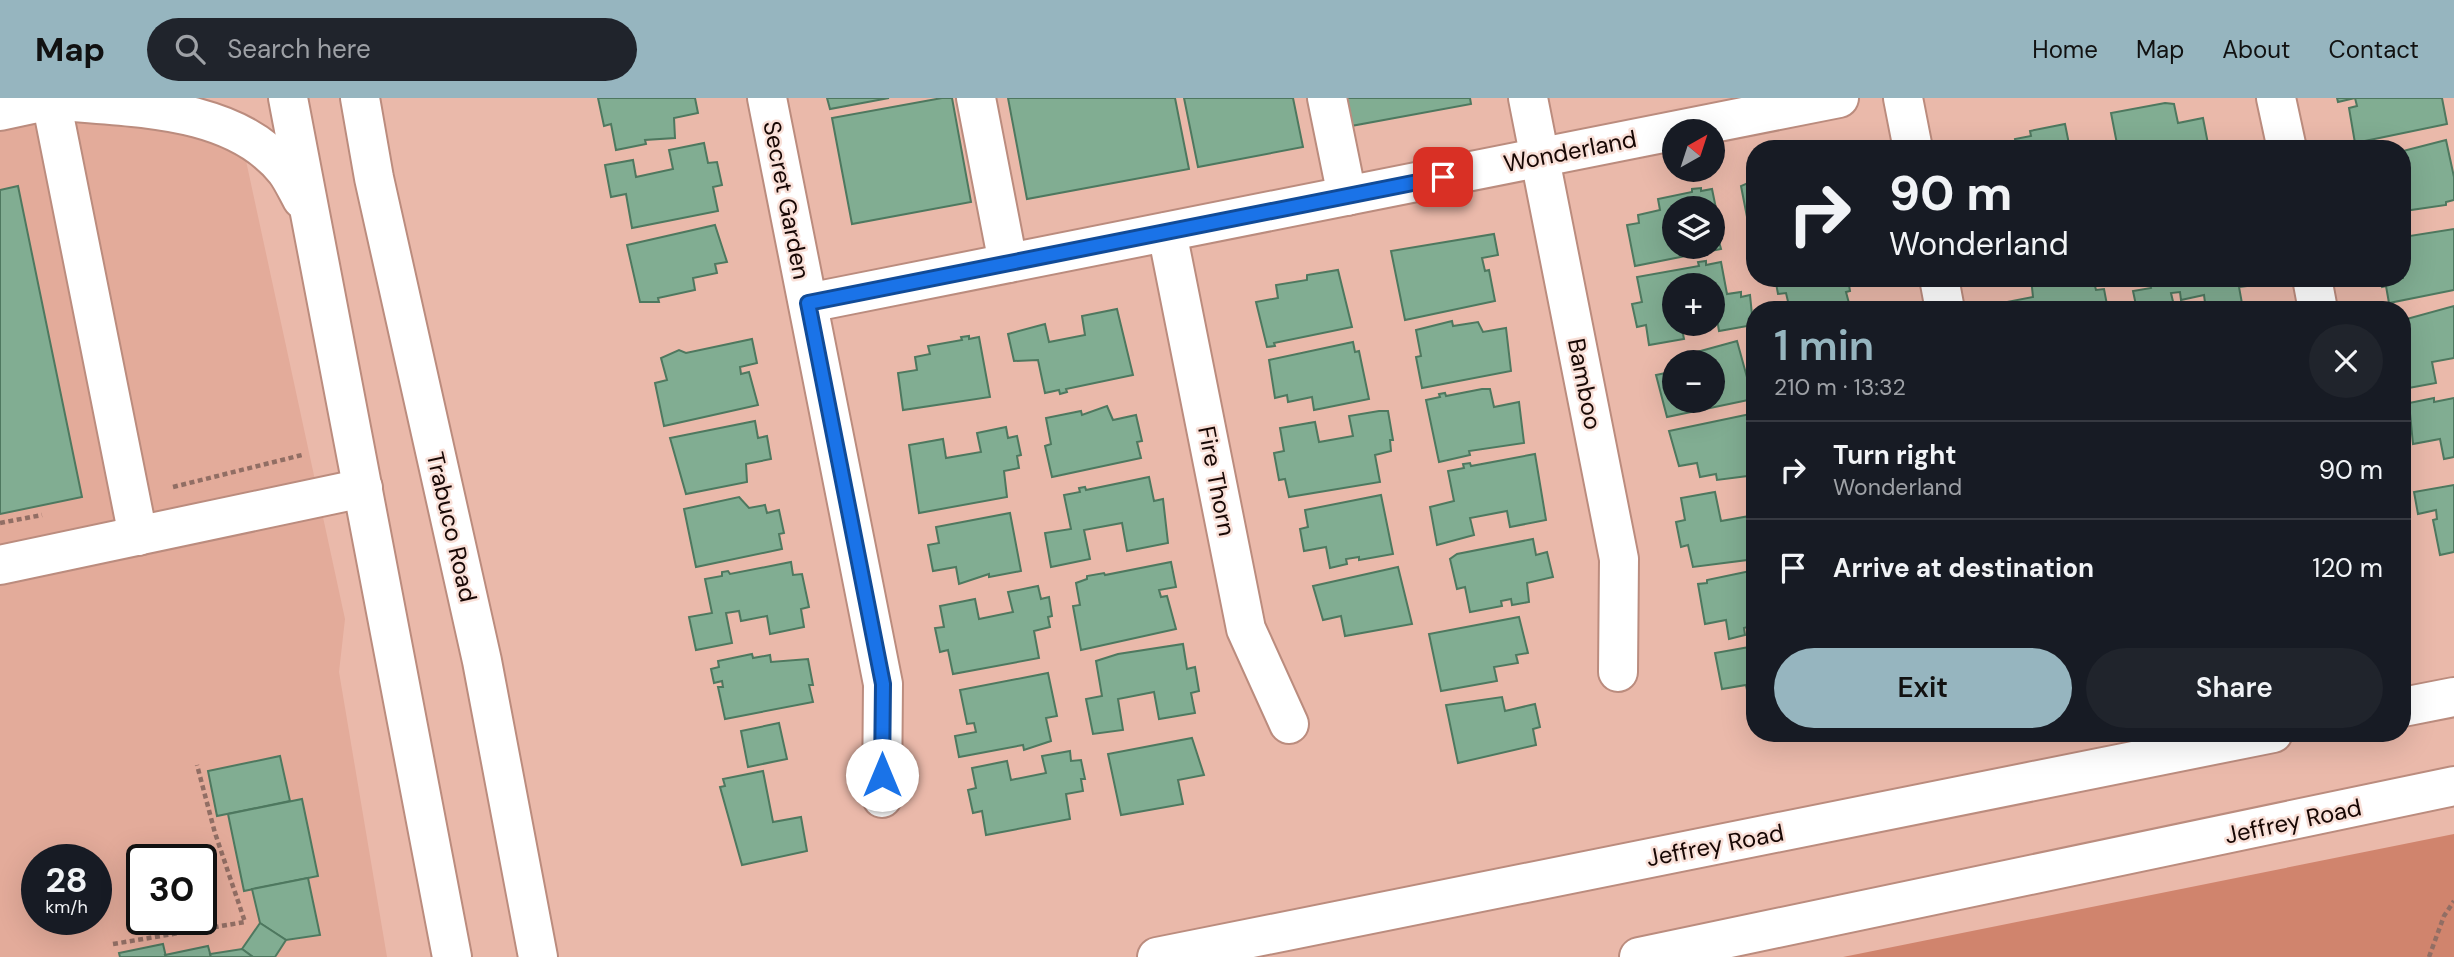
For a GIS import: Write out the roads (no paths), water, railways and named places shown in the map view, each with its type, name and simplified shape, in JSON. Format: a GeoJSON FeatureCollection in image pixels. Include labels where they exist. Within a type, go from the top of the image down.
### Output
{"type":"FeatureCollection","features":[{"type":"Feature","properties":{"kind":"main road"},"geometry":{"type":"LineString","coordinates":[[288,98],[452,957]]}},
{"type":"Feature","properties":{"kind":"main road","name":"Trabuco Road"},"geometry":{"type":"LineString","coordinates":[[360,98],[374,178],[482,661],[538,957]]}},
{"type":"Feature","properties":{"kind":"main road","name":"Secret Garden"},"geometry":{"type":"LineString","coordinates":[[767,98],[883,684],[882,798]]}},
{"type":"Feature","properties":{"kind":"main road"},"geometry":{"type":"LineString","coordinates":[[976,98],[1008,263]]}},
{"type":"Feature","properties":{"kind":"main road"},"geometry":{"type":"LineString","coordinates":[[1327,98],[1347,196]]}},
{"type":"Feature","properties":{"kind":"main road","name":"Bamboo"},"geometry":{"type":"LineString","coordinates":[[1528,98],[1619,559],[1618,672]]}},
{"type":"Feature","properties":{"kind":"main road","name":"Wonderland"},"geometry":{"type":"LineString","coordinates":[[808,303],[1540,157],[1735,108],[1839,98]]}},
{"type":"Feature","properties":{"kind":"main road"},"geometry":{"type":"LineString","coordinates":[[1903,98],[1911,140]]}},
{"type":"Feature","properties":{"kind":"main road"},"geometry":{"type":"LineString","coordinates":[[2276,98],[2285,140]]}},
{"type":"Feature","properties":{"kind":"main road"},"geometry":{"type":"LineString","coordinates":[[0,111],[51,100],[174,113],[241,136],[270,154],[286,172],[311,216]]}},
{"type":"Feature","properties":{"kind":"main road"},"geometry":{"type":"LineString","coordinates":[[51,100],[138,536]]}},
{"type":"Feature","properties":{"kind":"main road","name":"Fire Thorn"},"geometry":{"type":"LineString","coordinates":[[1167,232],[1246,629],[1289,724]]}},
{"type":"Feature","properties":{"kind":"main road"},"geometry":{"type":"LineString","coordinates":[[0,565],[363,488]]}},
{"type":"Feature","properties":{"kind":"main road"},"geometry":{"type":"LineString","coordinates":[[2411,705],[2454,697]]}},
{"type":"Feature","properties":{"kind":"main road","name":"Jeffrey Road"},"geometry":{"type":"LineString","coordinates":[[1157,957],[2228,742]]}},
{"type":"Feature","properties":{"kind":"main road","name":"Jeffrey Road"},"geometry":{"type":"LineString","coordinates":[[1639,957],[2454,786]]}}]}
